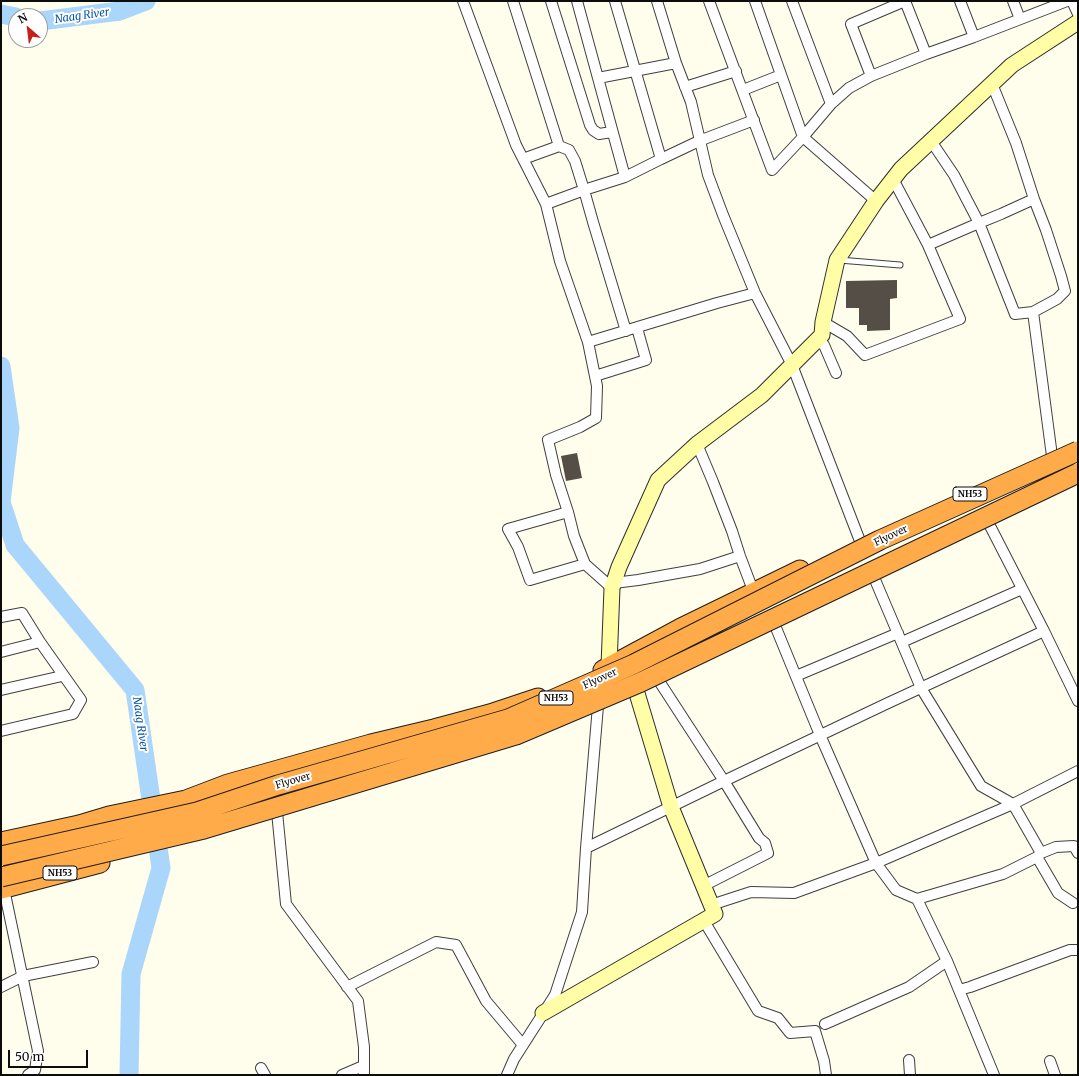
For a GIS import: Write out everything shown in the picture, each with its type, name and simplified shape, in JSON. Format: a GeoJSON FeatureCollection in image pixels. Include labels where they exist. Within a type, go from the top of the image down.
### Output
{"type":"FeatureCollection","features":[{"type":"Feature","properties":{"kind":"highway","name":"NH53"},"geometry":{"type":"LineString","coordinates":[[1,842],[79,825],[109,816],[186,800],[228,784],[498,711],[549,695],[609,666],[681,628],[860,541],[1078,445]]}},
{"type":"Feature","properties":{"kind":"highway","name":"Flyover"},"geometry":{"type":"LineString","coordinates":[[1,856],[197,812],[278,785],[508,719],[634,664],[880,540],[1078,451]]}},
{"type":"Feature","properties":{"kind":"highway","name":"Flyover"},"geometry":{"type":"LineString","coordinates":[[2,885],[204,829],[516,735],[641,682],[1078,473]]}},
{"type":"Feature","properties":{"kind":"highway","name":"NH53"},"geometry":{"type":"LineString","coordinates":[[2,885],[195,839],[338,790],[518,738],[580,716],[598,706],[636,690],[648,682],[774,624],[873,574],[1078,480]]}},
{"type":"Feature","properties":{"kind":"highway"},"geometry":{"type":"LineString","coordinates":[[976,491],[988,522]]}},
{"type":"Feature","properties":{"kind":"highway"},"geometry":{"type":"LineString","coordinates":[[747,596],[755,633]]}},
{"type":"Feature","properties":{"kind":"highway"},"geometry":{"type":"LineString","coordinates":[[186,800],[195,839]]}},
{"type":"Feature","properties":{"kind":"street"},"geometry":{"type":"LineString","coordinates":[[463,1],[516,145],[546,204],[560,261],[588,342],[598,386],[596,418],[580,427],[548,440],[556,475],[574,536],[585,564],[613,586]]}},
{"type":"Feature","properties":{"kind":"street"},"geometry":{"type":"LineString","coordinates":[[512,1],[559,146]]}},
{"type":"Feature","properties":{"kind":"street"},"geometry":{"type":"LineString","coordinates":[[551,1],[590,125],[593,130],[599,134],[612,132]]}},
{"type":"Feature","properties":{"kind":"street"},"geometry":{"type":"LineString","coordinates":[[577,1],[625,177]]}},
{"type":"Feature","properties":{"kind":"street"},"geometry":{"type":"LineString","coordinates":[[615,1],[661,159]]}},
{"type":"Feature","properties":{"kind":"street"},"geometry":{"type":"LineString","coordinates":[[657,1],[676,63],[691,102],[699,141],[711,182],[723,215],[755,294],[792,365],[860,541]]}},
{"type":"Feature","properties":{"kind":"street"},"geometry":{"type":"LineString","coordinates":[[709,1],[772,170],[832,104],[849,88],[872,76],[926,54],[1067,1]]}},
{"type":"Feature","properties":{"kind":"street"},"geometry":{"type":"LineString","coordinates":[[755,1],[803,137],[876,201]]}},
{"type":"Feature","properties":{"kind":"street"},"geometry":{"type":"LineString","coordinates":[[792,1],[832,104]]}},
{"type":"Feature","properties":{"kind":"street"},"geometry":{"type":"LineString","coordinates":[[872,76],[851,24],[905,1],[926,54]]}},
{"type":"Feature","properties":{"kind":"street"},"geometry":{"type":"LineString","coordinates":[[960,1],[974,37]]}},
{"type":"Feature","properties":{"kind":"street"},"geometry":{"type":"LineString","coordinates":[[1013,1],[1020,19]]}},
{"type":"Feature","properties":{"kind":"street"},"geometry":{"type":"LineString","coordinates":[[1072,1],[1078,14]]}},
{"type":"Feature","properties":{"kind":"street"},"geometry":{"type":"LineString","coordinates":[[543,1013],[715,914],[671,807],[636,690],[609,666],[613,586],[619,567],[658,480],[697,444],[762,395],[822,334],[823,322],[837,260],[876,201],[901,169],[1012,65],[1078,22]]}},
{"type":"Feature","properties":{"kind":"street"},"geometry":{"type":"LineString","coordinates":[[598,78],[676,63]]}},
{"type":"Feature","properties":{"kind":"street"},"geometry":{"type":"LineString","coordinates":[[685,87],[736,71]]}},
{"type":"Feature","properties":{"kind":"street"},"geometry":{"type":"LineString","coordinates":[[742,90],[781,75]]}},
{"type":"Feature","properties":{"kind":"street"},"geometry":{"type":"LineString","coordinates":[[931,141],[954,175],[979,223],[1015,314],[1033,312],[1057,299],[1065,291],[1061,276],[1016,143],[992,84]]}},
{"type":"Feature","properties":{"kind":"street"},"geometry":{"type":"LineString","coordinates":[[546,204],[625,177],[699,141],[754,120]]}},
{"type":"Feature","properties":{"kind":"street"},"geometry":{"type":"LineString","coordinates":[[524,159],[559,146],[569,150],[575,161],[626,331]]}},
{"type":"Feature","properties":{"kind":"street"},"geometry":{"type":"LineString","coordinates":[[823,322],[847,336],[865,355],[960,319],[928,245],[893,179]]}},
{"type":"Feature","properties":{"kind":"street"},"geometry":{"type":"LineString","coordinates":[[928,245],[1034,199]]}},
{"type":"Feature","properties":{"kind":"street"},"geometry":{"type":"LineString","coordinates":[[588,342],[755,294]]}},
{"type":"Feature","properties":{"kind":"street"},"geometry":{"type":"LineString","coordinates":[[1033,312],[1052,456]]}},
{"type":"Feature","properties":{"kind":"street"},"geometry":{"type":"LineString","coordinates":[[595,376],[646,360],[637,328]]}},
{"type":"Feature","properties":{"kind":"street"},"geometry":{"type":"LineString","coordinates":[[816,341],[824,345],[836,373]]}},
{"type":"Feature","properties":{"kind":"street"},"geometry":{"type":"LineString","coordinates":[[697,444],[732,531],[740,556],[747,596]]}},
{"type":"Feature","properties":{"kind":"street"},"geometry":{"type":"LineString","coordinates":[[568,512],[508,529],[518,547],[530,580],[585,564]]}},
{"type":"Feature","properties":{"kind":"street"},"geometry":{"type":"LineString","coordinates":[[988,522],[1077,696]]}},
{"type":"Feature","properties":{"kind":"street"},"geometry":{"type":"LineString","coordinates":[[613,586],[700,569],[740,556]]}},
{"type":"Feature","properties":{"kind":"street"},"geometry":{"type":"LineString","coordinates":[[873,574],[921,688],[981,786],[1013,804],[1058,893],[1072,903]]}},
{"type":"Feature","properties":{"kind":"street"},"geometry":{"type":"LineString","coordinates":[[796,676],[900,638],[1022,589]]}},
{"type":"Feature","properties":{"kind":"street"},"geometry":{"type":"LineString","coordinates":[[1,617],[22,613],[62,676],[81,700],[73,714],[1,731]]}},
{"type":"Feature","properties":{"kind":"street"},"geometry":{"type":"LineString","coordinates":[[774,624],[820,735],[876,863],[896,890],[917,899],[1003,874],[1056,847],[1074,846],[1078,853]]}},
{"type":"Feature","properties":{"kind":"street"},"geometry":{"type":"LineString","coordinates":[[586,848],[820,735],[1044,631]]}},
{"type":"Feature","properties":{"kind":"street"},"geometry":{"type":"LineString","coordinates":[[1,652],[40,642]]}},
{"type":"Feature","properties":{"kind":"street"},"geometry":{"type":"LineString","coordinates":[[1,690],[62,676]]}},
{"type":"Feature","properties":{"kind":"street"},"geometry":{"type":"LineString","coordinates":[[658,678],[759,838],[765,843],[768,853],[703,886]]}},
{"type":"Feature","properties":{"kind":"street"},"geometry":{"type":"LineString","coordinates":[[507,1075],[514,1059],[555,995],[582,912],[598,706]]}},
{"type":"Feature","properties":{"kind":"street"},"geometry":{"type":"LineString","coordinates":[[711,905],[750,892],[794,893],[876,863],[1013,804],[1078,771]]}},
{"type":"Feature","properties":{"kind":"street"},"geometry":{"type":"LineString","coordinates":[[277,812],[286,904],[358,1001],[364,1047],[364,1071],[342,1075]]}},
{"type":"Feature","properties":{"kind":"street"},"geometry":{"type":"LineString","coordinates":[[2,885],[23,976],[38,1051],[35,1070],[28,1075]]}},
{"type":"Feature","properties":{"kind":"street"},"geometry":{"type":"LineString","coordinates":[[917,899],[948,961],[994,1075]]}},
{"type":"Feature","properties":{"kind":"street"},"geometry":{"type":"LineString","coordinates":[[704,920],[758,1011],[778,1018],[790,1033],[816,1031],[826,1075]]}},
{"type":"Feature","properties":{"kind":"street"},"geometry":{"type":"LineString","coordinates":[[347,987],[436,942],[456,945],[486,1001],[523,1045]]}},
{"type":"Feature","properties":{"kind":"street"},"geometry":{"type":"LineString","coordinates":[[959,990],[1070,950],[1078,950]]}},
{"type":"Feature","properties":{"kind":"street"},"geometry":{"type":"LineString","coordinates":[[825,1024],[908,987],[948,961]]}},
{"type":"Feature","properties":{"kind":"street"},"geometry":{"type":"LineString","coordinates":[[1,987],[23,976],[93,962]]}},
{"type":"Feature","properties":{"kind":"street"},"geometry":{"type":"LineString","coordinates":[[909,1060],[910,1075]]}},
{"type":"Feature","properties":{"kind":"street"},"geometry":{"type":"LineString","coordinates":[[1050,1060],[1055,1075]]}},
{"type":"Feature","properties":{"kind":"lane"},"geometry":{"type":"LineString","coordinates":[[837,260],[900,265]]}},
{"type":"Feature","properties":{"kind":"building"},"geometry":{"type":"Polygon","coordinates":[[[897,280],[897,298],[890,299],[890,330],[867,331],[867,325],[859,325],[859,308],[846,308],[846,281],[897,280]]]}},
{"type":"Feature","properties":{"kind":"building"},"geometry":{"type":"Polygon","coordinates":[[[577,453],[582,478],[566,481],[561,456],[577,453]]]}},
{"type":"Feature","properties":{"kind":"waterway","name":"Naag River"},"geometry":{"type":"LineString","coordinates":[[48,20],[120,11],[146,1]]}},
{"type":"Feature","properties":{"kind":"waterway","name":"Naag River"},"geometry":{"type":"LineString","coordinates":[[1,14],[8,15]]}},
{"type":"Feature","properties":{"kind":"waterway","name":"Naag River"},"geometry":{"type":"LineString","coordinates":[[1,366],[10,428],[1,502],[15,545],[135,690],[161,868],[131,974],[129,1075]]}}]}
